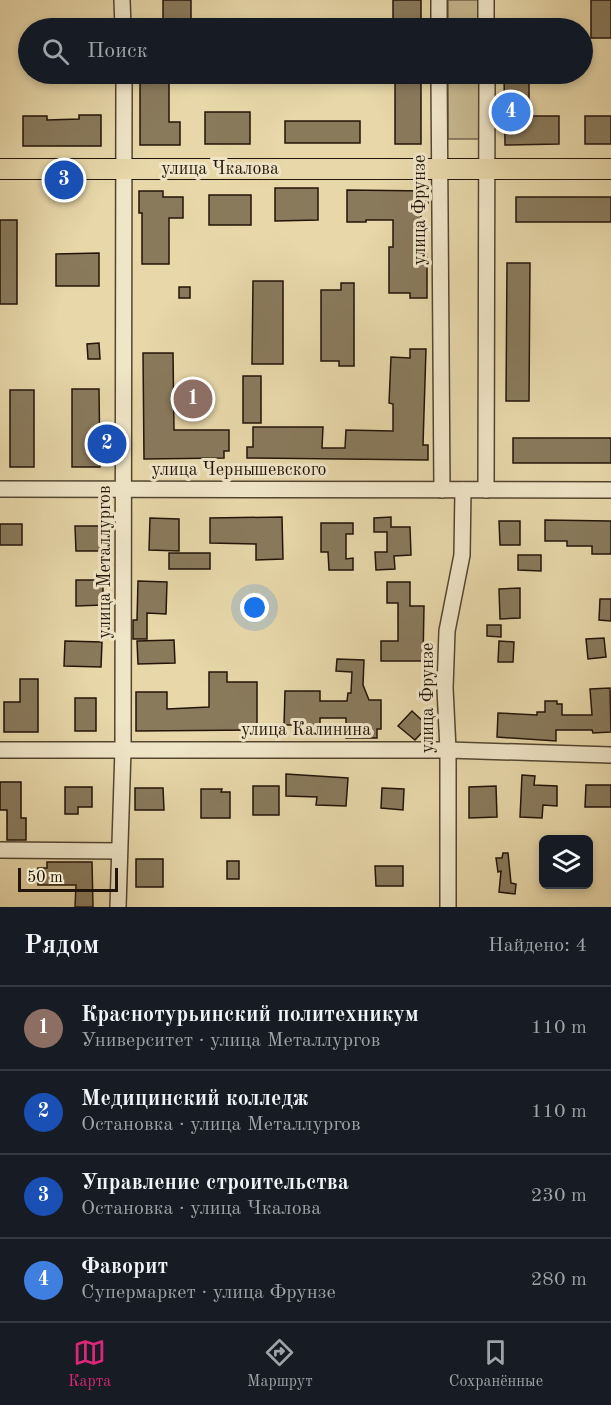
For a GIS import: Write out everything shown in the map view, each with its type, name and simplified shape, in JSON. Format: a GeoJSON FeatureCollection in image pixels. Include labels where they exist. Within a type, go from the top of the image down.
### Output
{"type":"FeatureCollection","features":[{"type":"Feature","properties":{"kind":"main road","name":"улица Чкалова"},"geometry":{"type":"LineString","coordinates":[[0,169],[487,169]]}},
{"type":"Feature","properties":{"kind":"main road"},"geometry":{"type":"LineString","coordinates":[[487,169],[611,169]]}},
{"type":"Feature","properties":{"kind":"street"},"geometry":{"type":"LineString","coordinates":[[122,0],[123,18]]}},
{"type":"Feature","properties":{"kind":"street"},"geometry":{"type":"LineString","coordinates":[[439,0],[439,18]]}},
{"type":"Feature","properties":{"kind":"street"},"geometry":{"type":"LineString","coordinates":[[486,0],[486,18]]}},
{"type":"Feature","properties":{"kind":"street","name":"улица Металлургов"},"geometry":{"type":"LineString","coordinates":[[118,907],[123,749],[125,489],[124,84]]}},
{"type":"Feature","properties":{"kind":"street","name":"улица Фрунзе"},"geometry":{"type":"LineString","coordinates":[[439,84],[442,490]]}},
{"type":"Feature","properties":{"kind":"street"},"geometry":{"type":"LineString","coordinates":[[487,84],[486,490],[611,490]]}},
{"type":"Feature","properties":{"kind":"street","name":"улица Чернышевского"},"geometry":{"type":"LineString","coordinates":[[0,489],[486,490]]}},
{"type":"Feature","properties":{"kind":"street","name":"улица Фрунзе"},"geometry":{"type":"LineString","coordinates":[[448,907],[448,750],[445,688],[447,631],[462,555],[464,490]]}},
{"type":"Feature","properties":{"kind":"street","name":"улица Калинина"},"geometry":{"type":"LineString","coordinates":[[0,750],[448,750],[611,755]]}},
{"type":"Feature","properties":{"kind":"street"},"geometry":{"type":"LineString","coordinates":[[0,850],[119,851]]}},
{"type":"Feature","properties":{"kind":"shaded area"},"geometry":{"type":"Polygon","coordinates":[[[448,0],[481,0],[481,18],[448,18],[448,0]]]}},
{"type":"Feature","properties":{"kind":"shaded area"},"geometry":{"type":"Polygon","coordinates":[[[448,84],[481,84],[480,139],[448,139],[448,84]]]}},
{"type":"Feature","properties":{"kind":"building"},"geometry":{"type":"Polygon","coordinates":[[[163,0],[191,0],[191,18],[163,18],[163,0]]]}},
{"type":"Feature","properties":{"kind":"building"},"geometry":{"type":"Polygon","coordinates":[[[393,0],[421,0],[421,18],[393,18],[393,0]]]}},
{"type":"Feature","properties":{"kind":"building"},"geometry":{"type":"Polygon","coordinates":[[[591,0],[611,0],[611,38],[593,38],[593,18],[591,18],[591,0]]]}},
{"type":"Feature","properties":{"kind":"building"},"geometry":{"type":"Polygon","coordinates":[[[140,84],[169,84],[169,122],[180,122],[180,145],[140,145],[140,84]]]}},
{"type":"Feature","properties":{"kind":"building"},"geometry":{"type":"Polygon","coordinates":[[[395,84],[421,84],[421,144],[395,144],[395,84]]]}},
{"type":"Feature","properties":{"kind":"building"},"geometry":{"type":"Polygon","coordinates":[[[504,84],[529,84],[529,116],[559,116],[559,144],[505,145],[504,84]]]}},
{"type":"Feature","properties":{"kind":"building"},"geometry":{"type":"Polygon","coordinates":[[[205,112],[250,112],[250,144],[205,144],[205,112]]]}},
{"type":"Feature","properties":{"kind":"building"},"geometry":{"type":"Polygon","coordinates":[[[79,115],[101,115],[101,146],[23,146],[23,116],[47,116],[47,120],[79,119],[79,115]]]}},
{"type":"Feature","properties":{"kind":"building"},"geometry":{"type":"Polygon","coordinates":[[[585,116],[611,116],[611,144],[585,144],[585,116]]]}},
{"type":"Feature","properties":{"kind":"building"},"geometry":{"type":"Polygon","coordinates":[[[285,121],[360,121],[360,143],[285,143],[285,121]]]}},
{"type":"Feature","properties":{"kind":"building"},"geometry":{"type":"Polygon","coordinates":[[[275,188],[318,188],[318,220],[275,221],[275,188]]]}},
{"type":"Feature","properties":{"kind":"building"},"geometry":{"type":"Polygon","coordinates":[[[347,190],[428,191],[428,203],[421,203],[421,247],[427,247],[427,298],[410,298],[410,293],[389,293],[389,247],[393,247],[393,220],[347,222],[347,190]]]}},
{"type":"Feature","properties":{"kind":"building"},"geometry":{"type":"Polygon","coordinates":[[[139,191],[163,191],[163,197],[183,197],[183,218],[169,218],[169,264],[142,264],[142,213],[139,213],[139,191]]]}},
{"type":"Feature","properties":{"kind":"building"},"geometry":{"type":"Polygon","coordinates":[[[209,195],[251,195],[251,225],[209,225],[209,195]]]}},
{"type":"Feature","properties":{"kind":"building"},"geometry":{"type":"Polygon","coordinates":[[[516,197],[611,197],[611,222],[516,222],[516,197]]]}},
{"type":"Feature","properties":{"kind":"building"},"geometry":{"type":"Polygon","coordinates":[[[0,220],[17,220],[17,304],[0,304],[0,220]]]}},
{"type":"Feature","properties":{"kind":"building"},"geometry":{"type":"Polygon","coordinates":[[[99,253],[99,286],[56,286],[56,254],[99,253]]]}},
{"type":"Feature","properties":{"kind":"building"},"geometry":{"type":"Polygon","coordinates":[[[507,263],[530,263],[529,401],[506,401],[507,263]]]}},
{"type":"Feature","properties":{"kind":"building"},"geometry":{"type":"Polygon","coordinates":[[[253,281],[283,281],[283,364],[252,364],[253,281]]]}},
{"type":"Feature","properties":{"kind":"building"},"geometry":{"type":"Polygon","coordinates":[[[341,283],[354,283],[354,366],[339,366],[339,361],[321,361],[321,290],[341,290],[341,283]]]}},
{"type":"Feature","properties":{"kind":"building"},"geometry":{"type":"Polygon","coordinates":[[[179,287],[190,287],[190,298],[179,298],[179,287]]]}},
{"type":"Feature","properties":{"kind":"building"},"geometry":{"type":"Polygon","coordinates":[[[99,343],[100,359],[88,359],[87,344],[99,343]]]}},
{"type":"Feature","properties":{"kind":"building"},"geometry":{"type":"Polygon","coordinates":[[[410,349],[426,349],[423,445],[428,445],[428,460],[247,458],[247,447],[253,447],[253,427],[323,427],[322,448],[345,448],[346,430],[393,431],[393,404],[389,403],[391,357],[410,358],[410,349]]]}},
{"type":"Feature","properties":{"kind":"building"},"geometry":{"type":"Polygon","coordinates":[[[143,353],[173,353],[174,430],[229,430],[229,451],[224,451],[224,458],[144,459],[143,353]]]}},
{"type":"Feature","properties":{"kind":"building"},"geometry":{"type":"Polygon","coordinates":[[[243,376],[261,376],[261,423],[243,423],[243,376]]]}},
{"type":"Feature","properties":{"kind":"building"},"geometry":{"type":"Polygon","coordinates":[[[72,389],[99,389],[100,467],[72,467],[72,389]]]}},
{"type":"Feature","properties":{"kind":"building"},"geometry":{"type":"Polygon","coordinates":[[[10,390],[34,390],[34,467],[10,467],[10,390]]]}},
{"type":"Feature","properties":{"kind":"building"},"geometry":{"type":"Polygon","coordinates":[[[513,438],[611,438],[611,463],[513,463],[513,438]]]}},
{"type":"Feature","properties":{"kind":"building"},"geometry":{"type":"Polygon","coordinates":[[[282,517],[283,559],[256,560],[256,544],[210,543],[210,518],[282,517]]]}},
{"type":"Feature","properties":{"kind":"building"},"geometry":{"type":"Polygon","coordinates":[[[391,517],[391,527],[410,527],[411,555],[394,556],[395,569],[376,570],[375,552],[387,552],[387,532],[374,532],[374,518],[391,517]]]}},
{"type":"Feature","properties":{"kind":"building"},"geometry":{"type":"Polygon","coordinates":[[[150,518],[179,519],[179,551],[149,550],[150,518]]]}},
{"type":"Feature","properties":{"kind":"building"},"geometry":{"type":"Polygon","coordinates":[[[545,520],[611,521],[611,554],[592,554],[592,546],[567,546],[567,541],[545,541],[545,520]]]}},
{"type":"Feature","properties":{"kind":"building"},"geometry":{"type":"Polygon","coordinates":[[[499,521],[520,521],[520,545],[500,545],[499,521]]]}},
{"type":"Feature","properties":{"kind":"building"},"geometry":{"type":"Polygon","coordinates":[[[321,523],[353,523],[353,534],[346,534],[346,559],[353,558],[353,570],[329,570],[328,552],[321,552],[321,523]]]}},
{"type":"Feature","properties":{"kind":"building"},"geometry":{"type":"Polygon","coordinates":[[[0,524],[22,524],[22,545],[0,545],[0,524]]]}},
{"type":"Feature","properties":{"kind":"building"},"geometry":{"type":"Polygon","coordinates":[[[75,526],[102,526],[102,551],[76,551],[75,526]]]}},
{"type":"Feature","properties":{"kind":"building"},"geometry":{"type":"Polygon","coordinates":[[[169,553],[210,553],[210,569],[169,569],[169,553]]]}},
{"type":"Feature","properties":{"kind":"building"},"geometry":{"type":"Polygon","coordinates":[[[518,555],[541,555],[541,571],[518,570],[518,555]]]}},
{"type":"Feature","properties":{"kind":"building"},"geometry":{"type":"Polygon","coordinates":[[[76,580],[103,580],[103,605],[76,606],[76,580]]]}},
{"type":"Feature","properties":{"kind":"building"},"geometry":{"type":"Polygon","coordinates":[[[138,581],[167,582],[166,614],[147,613],[147,639],[133,639],[133,620],[137,620],[138,581]]]}},
{"type":"Feature","properties":{"kind":"building"},"geometry":{"type":"Polygon","coordinates":[[[387,582],[410,582],[410,606],[424,606],[423,661],[381,661],[381,641],[398,641],[398,603],[387,603],[387,582]]]}},
{"type":"Feature","properties":{"kind":"building"},"geometry":{"type":"Polygon","coordinates":[[[520,588],[520,618],[500,619],[499,589],[520,588]]]}},
{"type":"Feature","properties":{"kind":"building"},"geometry":{"type":"Polygon","coordinates":[[[600,599],[611,599],[611,621],[599,620],[600,599]]]}},
{"type":"Feature","properties":{"kind":"building"},"geometry":{"type":"Polygon","coordinates":[[[487,625],[501,625],[501,637],[487,636],[487,625]]]}},
{"type":"Feature","properties":{"kind":"building"},"geometry":{"type":"Polygon","coordinates":[[[604,638],[606,657],[588,659],[586,639],[604,638]]]}},
{"type":"Feature","properties":{"kind":"building"},"geometry":{"type":"Polygon","coordinates":[[[174,640],[175,663],[138,664],[137,641],[174,640]]]}},
{"type":"Feature","properties":{"kind":"building"},"geometry":{"type":"Polygon","coordinates":[[[65,641],[102,642],[101,667],[64,666],[65,641]]]}},
{"type":"Feature","properties":{"kind":"building"},"geometry":{"type":"Polygon","coordinates":[[[499,641],[514,642],[513,662],[498,662],[499,641]]]}},
{"type":"Feature","properties":{"kind":"building"},"geometry":{"type":"Polygon","coordinates":[[[337,659],[364,660],[363,685],[369,700],[381,700],[381,729],[377,729],[377,738],[346,738],[346,718],[320,718],[320,725],[284,725],[285,691],[320,691],[320,701],[347,701],[348,693],[351,693],[352,672],[336,671],[337,659]]]}},
{"type":"Feature","properties":{"kind":"building"},"geometry":{"type":"Polygon","coordinates":[[[209,672],[227,672],[227,682],[257,682],[257,730],[136,731],[136,692],[167,692],[167,709],[209,707],[209,672]]]}},
{"type":"Feature","properties":{"kind":"building"},"geometry":{"type":"Polygon","coordinates":[[[20,679],[38,679],[38,732],[4,732],[4,702],[20,702],[20,679]]]}},
{"type":"Feature","properties":{"kind":"building"},"geometry":{"type":"Polygon","coordinates":[[[610,688],[611,732],[556,730],[556,741],[497,737],[498,713],[537,715],[537,712],[545,712],[545,701],[557,701],[557,704],[562,704],[562,715],[592,715],[590,689],[610,688]]]}},
{"type":"Feature","properties":{"kind":"building"},"geometry":{"type":"Polygon","coordinates":[[[75,698],[96,698],[96,731],[75,731],[75,698]]]}},
{"type":"Feature","properties":{"kind":"building"},"geometry":{"type":"Polygon","coordinates":[[[412,711],[428,726],[415,740],[398,726],[412,711]]]}},
{"type":"Feature","properties":{"kind":"building"},"geometry":{"type":"Polygon","coordinates":[[[286,774],[348,778],[346,806],[316,805],[317,797],[286,796],[286,774]]]}},
{"type":"Feature","properties":{"kind":"building"},"geometry":{"type":"Polygon","coordinates":[[[522,775],[535,776],[534,785],[557,786],[557,806],[543,805],[542,818],[520,817],[522,775]]]}},
{"type":"Feature","properties":{"kind":"building"},"geometry":{"type":"Polygon","coordinates":[[[0,782],[21,782],[21,818],[26,818],[26,840],[7,840],[7,810],[0,810],[0,782]]]}},
{"type":"Feature","properties":{"kind":"building"},"geometry":{"type":"Polygon","coordinates":[[[586,785],[611,785],[611,807],[585,807],[586,785]]]}},
{"type":"Feature","properties":{"kind":"building"},"geometry":{"type":"Polygon","coordinates":[[[253,786],[279,786],[279,815],[253,815],[253,786]]]}},
{"type":"Feature","properties":{"kind":"building"},"geometry":{"type":"Polygon","coordinates":[[[496,786],[497,817],[469,818],[469,787],[496,786]]]}},
{"type":"Feature","properties":{"kind":"building"},"geometry":{"type":"Polygon","coordinates":[[[65,787],[92,787],[92,807],[78,807],[78,814],[65,814],[65,787]]]}},
{"type":"Feature","properties":{"kind":"building"},"geometry":{"type":"Polygon","coordinates":[[[135,788],[163,788],[164,810],[135,810],[135,788]]]}},
{"type":"Feature","properties":{"kind":"building"},"geometry":{"type":"Polygon","coordinates":[[[382,788],[404,789],[403,810],[381,808],[382,788]]]}},
{"type":"Feature","properties":{"kind":"building"},"geometry":{"type":"Polygon","coordinates":[[[201,789],[222,789],[221,792],[230,792],[230,818],[201,818],[201,789]]]}},
{"type":"Feature","properties":{"kind":"building"},"geometry":{"type":"Polygon","coordinates":[[[503,853],[508,853],[511,883],[516,884],[515,894],[499,892],[501,871],[498,872],[496,858],[502,858],[503,853]]]}},
{"type":"Feature","properties":{"kind":"building"},"geometry":{"type":"Polygon","coordinates":[[[136,859],[163,859],[163,887],[136,887],[136,859]]]}},
{"type":"Feature","properties":{"kind":"building"},"geometry":{"type":"Polygon","coordinates":[[[227,861],[239,861],[239,879],[227,879],[227,861]]]}},
{"type":"Feature","properties":{"kind":"building"},"geometry":{"type":"Polygon","coordinates":[[[47,862],[92,862],[93,907],[75,907],[76,885],[38,885],[38,868],[47,868],[47,862]]]}},
{"type":"Feature","properties":{"kind":"building"},"geometry":{"type":"Polygon","coordinates":[[[375,866],[403,866],[403,886],[376,886],[375,866]]]}},
{"type":"Feature","properties":{"kind":"place","name":"Фаворит"},"geometry":{"type":"Point","coordinates":[511,112]}},
{"type":"Feature","properties":{"kind":"place","name":"Управление строительства"},"geometry":{"type":"Point","coordinates":[64,180]}},
{"type":"Feature","properties":{"kind":"place","name":"Краснотурьинский политехникум"},"geometry":{"type":"Point","coordinates":[193,399]}},
{"type":"Feature","properties":{"kind":"place","name":"Медицинский колледж"},"geometry":{"type":"Point","coordinates":[107,444]}}]}
